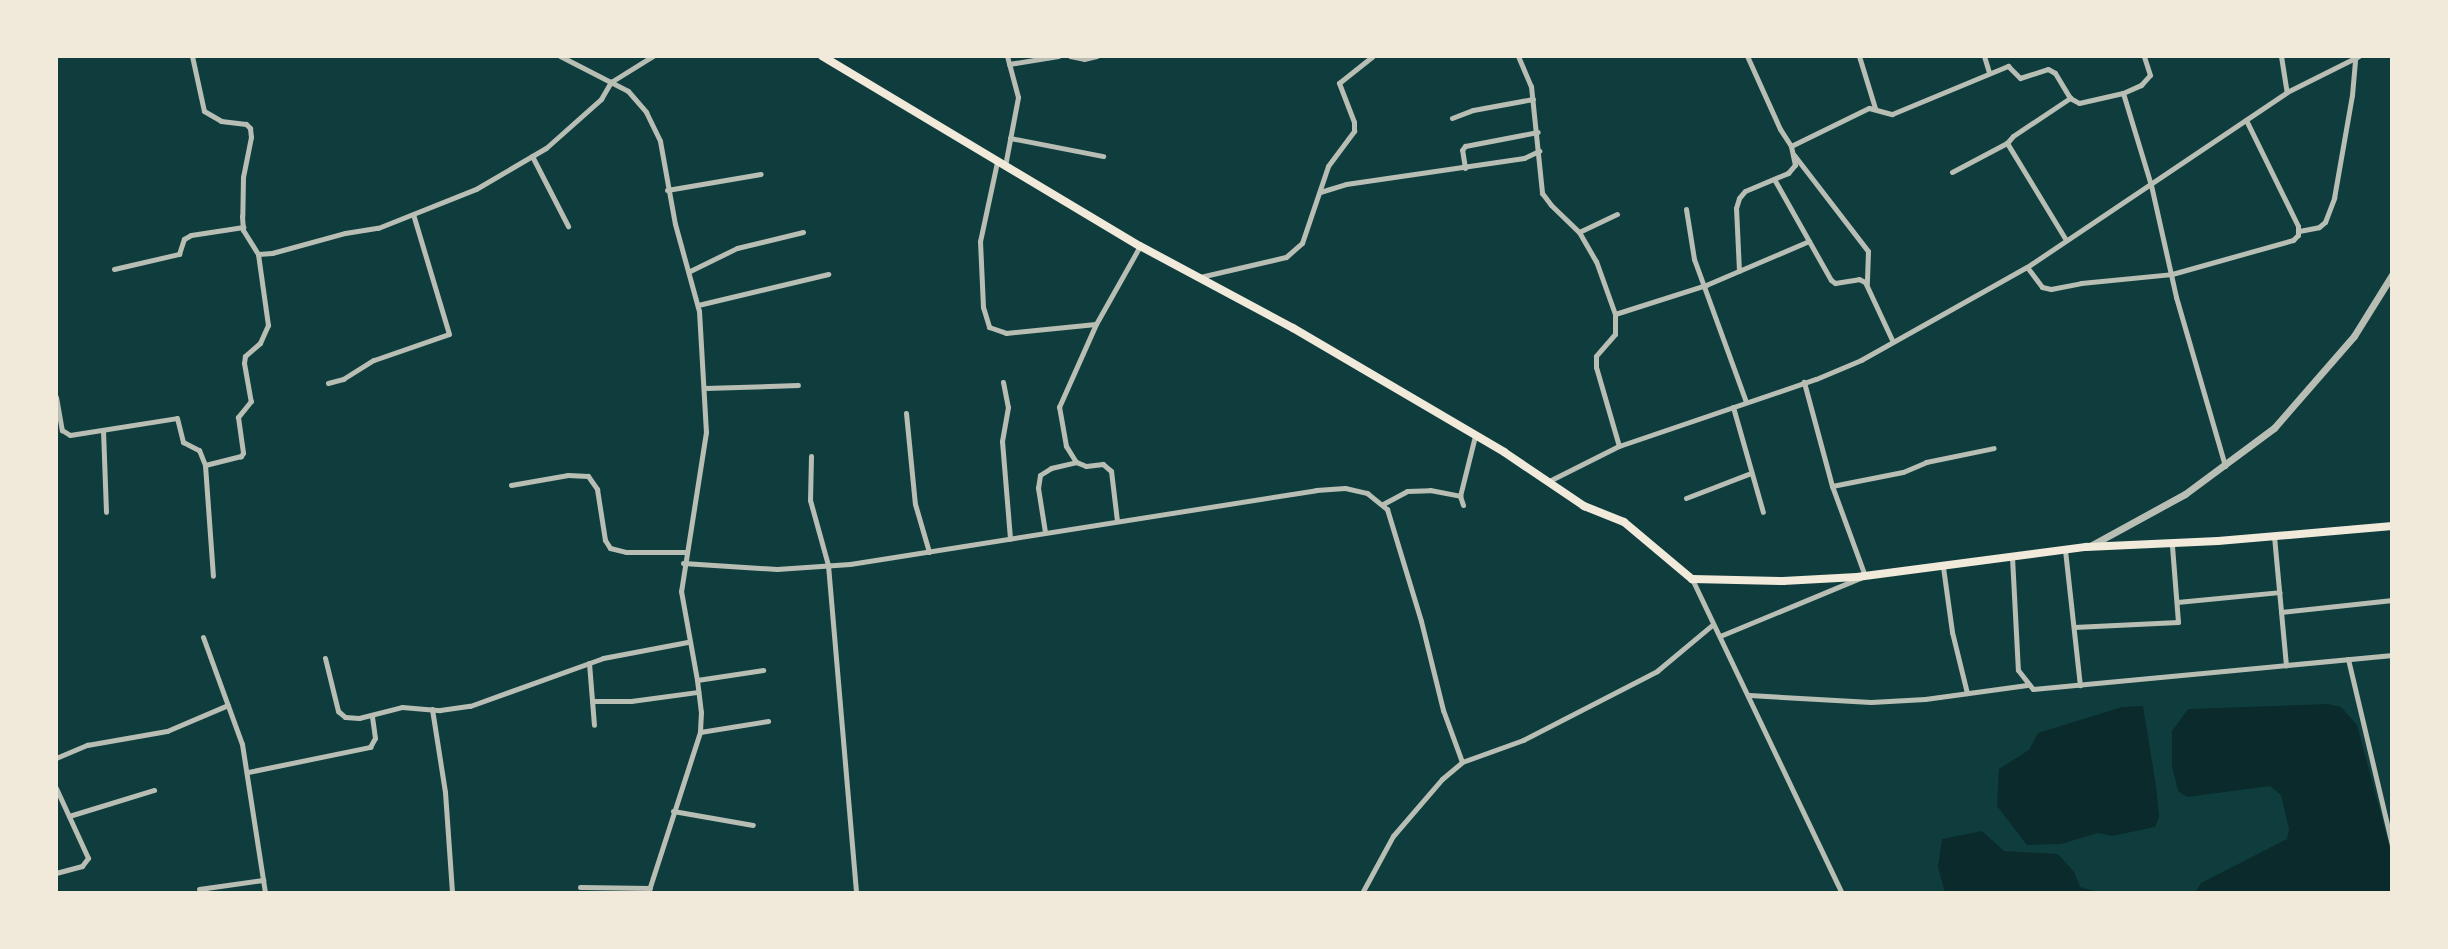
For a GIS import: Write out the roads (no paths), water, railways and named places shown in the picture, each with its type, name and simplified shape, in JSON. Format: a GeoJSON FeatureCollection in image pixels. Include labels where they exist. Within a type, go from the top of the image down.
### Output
{"type":"FeatureCollection","features":[{"type":"Feature","properties":{"kind":"main road"},"geometry":{"type":"LineString","coordinates":[[822,56],[840,60],[1001,164],[1140,246],[1293,328],[1549,481],[1584,506],[1635,529],[1692,579],[1783,582],[1866,576],[2087,547],[2172,545],[2392,526]]}},
{"type":"Feature","properties":{"kind":"street"},"geometry":{"type":"LineString","coordinates":[[192,56],[205,111],[221,121],[246,124],[250,128],[243,177],[243,227],[258,254],[268,326],[260,343],[245,356],[251,401],[238,417],[243,453],[241,456],[205,465]]}},
{"type":"Feature","properties":{"kind":"street"},"geometry":{"type":"LineString","coordinates":[[560,56],[628,91],[646,112],[660,141],[667,190],[698,305],[705,388],[704,461],[683,563],[681,591],[688,642],[697,680],[700,732],[649,890],[580,887]]}},
{"type":"Feature","properties":{"kind":"street"},"geometry":{"type":"LineString","coordinates":[[258,254],[272,253],[345,233],[378,228],[476,189],[532,156],[601,99],[611,82],[653,56]]}},
{"type":"Feature","properties":{"kind":"street"},"geometry":{"type":"LineString","coordinates":[[1007,56],[1018,97],[1010,138],[980,241],[983,307],[989,327],[1006,333],[1096,324]]}},
{"type":"Feature","properties":{"kind":"street"},"geometry":{"type":"LineString","coordinates":[[1009,64],[1058,56]]}},
{"type":"Feature","properties":{"kind":"street"},"geometry":{"type":"LineString","coordinates":[[1070,56],[1084,59],[1097,56]]}},
{"type":"Feature","properties":{"kind":"street"},"geometry":{"type":"LineString","coordinates":[[1197,277],[1244,268],[1293,253],[1302,243],[1328,166],[1354,131],[1354,122],[1339,83],[1373,56]]}},
{"type":"Feature","properties":{"kind":"street"},"geometry":{"type":"LineString","coordinates":[[1518,56],[1528,74],[1533,99],[1542,192],[1550,205],[1579,232],[1596,261],[1615,314],[1615,334],[1596,356],[1596,367],[1619,446]]}},
{"type":"Feature","properties":{"kind":"street"},"geometry":{"type":"LineString","coordinates":[[1746,56],[1780,130],[1868,251],[1867,287]]}},
{"type":"Feature","properties":{"kind":"street"},"geometry":{"type":"LineString","coordinates":[[1859,56],[1875,108],[1881,113],[1892,114],[2008,66]]}},
{"type":"Feature","properties":{"kind":"street"},"geometry":{"type":"LineString","coordinates":[[1984,56],[1989,72]]}},
{"type":"Feature","properties":{"kind":"street"},"geometry":{"type":"LineString","coordinates":[[2004,56],[2008,66],[2020,78],[2048,69],[2055,73],[2070,98],[2086,103],[2141,85],[2150,75],[2144,56]]}},
{"type":"Feature","properties":{"kind":"street"},"geometry":{"type":"LineString","coordinates":[[2281,56],[2287,92]]}},
{"type":"Feature","properties":{"kind":"street"},"geometry":{"type":"LineString","coordinates":[[1549,481],[1619,446],[1861,360],[2027,267],[2287,92],[2357,57]]}},
{"type":"Feature","properties":{"kind":"street"},"geometry":{"type":"LineString","coordinates":[[2027,267],[2046,289],[2172,274],[2293,240],[2299,231],[2319,228],[2325,222],[2334,198],[2353,95],[2357,57]]}},
{"type":"Feature","properties":{"kind":"street"},"geometry":{"type":"LineString","coordinates":[[2123,93],[2151,185],[2172,274],[2225,466]]}},
{"type":"Feature","properties":{"kind":"street"},"geometry":{"type":"LineString","coordinates":[[1952,172],[2007,143],[2013,136],[2070,98]]}},
{"type":"Feature","properties":{"kind":"street"},"geometry":{"type":"LineString","coordinates":[[1452,118],[1473,110],[1533,99]]}},
{"type":"Feature","properties":{"kind":"street"},"geometry":{"type":"LineString","coordinates":[[1792,149],[1868,108],[1875,108]]}},
{"type":"Feature","properties":{"kind":"street"},"geometry":{"type":"LineString","coordinates":[[2246,120],[2299,231]]}},
{"type":"Feature","properties":{"kind":"street"},"geometry":{"type":"LineString","coordinates":[[1465,168],[1462,150],[1465,146],[1538,132]]}},
{"type":"Feature","properties":{"kind":"street"},"geometry":{"type":"LineString","coordinates":[[1010,138],[1103,156]]}},
{"type":"Feature","properties":{"kind":"street"},"geometry":{"type":"LineString","coordinates":[[2007,143],[2066,240]]}},
{"type":"Feature","properties":{"kind":"street"},"geometry":{"type":"LineString","coordinates":[[1739,271],[1736,208],[1739,198],[1745,191],[1788,173],[1795,165],[1792,149]]}},
{"type":"Feature","properties":{"kind":"street"},"geometry":{"type":"LineString","coordinates":[[1320,191],[1346,184],[1524,158],[1539,151]]}},
{"type":"Feature","properties":{"kind":"street"},"geometry":{"type":"LineString","coordinates":[[532,156],[568,226]]}},
{"type":"Feature","properties":{"kind":"street"},"geometry":{"type":"LineString","coordinates":[[667,190],[761,174]]}},
{"type":"Feature","properties":{"kind":"street"},"geometry":{"type":"LineString","coordinates":[[1774,179],[1835,284],[1859,279],[1867,287],[1892,341]]}},
{"type":"Feature","properties":{"kind":"street"},"geometry":{"type":"LineString","coordinates":[[1686,209],[1694,259],[1706,285],[1746,401]]}},
{"type":"Feature","properties":{"kind":"street"},"geometry":{"type":"LineString","coordinates":[[328,383],[343,379],[374,360],[449,334],[413,214]]}},
{"type":"Feature","properties":{"kind":"street"},"geometry":{"type":"LineString","coordinates":[[1579,232],[1617,214]]}},
{"type":"Feature","properties":{"kind":"street"},"geometry":{"type":"LineString","coordinates":[[114,269],[179,254],[184,239],[191,235],[243,227]]}},
{"type":"Feature","properties":{"kind":"street"},"geometry":{"type":"LineString","coordinates":[[690,271],[737,248],[803,232]]}},
{"type":"Feature","properties":{"kind":"street"},"geometry":{"type":"LineString","coordinates":[[1615,314],[1706,285],[1809,241]]}},
{"type":"Feature","properties":{"kind":"street"},"geometry":{"type":"LineString","coordinates":[[1076,462],[1066,446],[1059,407],[1096,324],[1140,246]]}},
{"type":"Feature","properties":{"kind":"street"},"geometry":{"type":"LineString","coordinates":[[698,305],[828,274]]}},
{"type":"Feature","properties":{"kind":"street"},"geometry":{"type":"LineString","coordinates":[[2087,547],[2186,494],[2274,428],[2354,336],[2392,275]]}},
{"type":"Feature","properties":{"kind":"street"},"geometry":{"type":"LineString","coordinates":[[1003,382],[1008,407],[1002,441],[1010,539]]}},
{"type":"Feature","properties":{"kind":"street"},"geometry":{"type":"LineString","coordinates":[[1720,636],[1866,576],[1832,486],[1804,382]]}},
{"type":"Feature","properties":{"kind":"street"},"geometry":{"type":"LineString","coordinates":[[705,388],[798,385]]}},
{"type":"Feature","properties":{"kind":"street"},"geometry":{"type":"LineString","coordinates":[[56,397],[62,430],[69,435],[177,418],[183,442],[199,450],[205,465],[213,576]]}},
{"type":"Feature","properties":{"kind":"street"},"geometry":{"type":"LineString","coordinates":[[1733,407],[1763,512]]}},
{"type":"Feature","properties":{"kind":"street"},"geometry":{"type":"LineString","coordinates":[[906,413],[915,504],[929,552]]}},
{"type":"Feature","properties":{"kind":"street"},"geometry":{"type":"LineString","coordinates":[[103,430],[106,512]]}},
{"type":"Feature","properties":{"kind":"street"},"geometry":{"type":"LineString","coordinates":[[1463,505],[1460,496],[1475,436]]}},
{"type":"Feature","properties":{"kind":"street"},"geometry":{"type":"LineString","coordinates":[[1832,486],[1903,472],[1926,462],[1994,448]]}},
{"type":"Feature","properties":{"kind":"street"},"geometry":{"type":"LineString","coordinates":[[811,456],[809,489],[813,519],[828,565],[856,893]]}},
{"type":"Feature","properties":{"kind":"street"},"geometry":{"type":"LineString","coordinates":[[1045,532],[1038,488],[1040,475],[1051,467],[1076,462],[1086,466],[1108,466],[1117,520]]}},
{"type":"Feature","properties":{"kind":"street"},"geometry":{"type":"LineString","coordinates":[[1686,498],[1751,473]]}},
{"type":"Feature","properties":{"kind":"street"},"geometry":{"type":"LineString","coordinates":[[511,485],[568,475],[588,476],[597,489],[605,540],[610,548],[626,552],[686,552]]}},
{"type":"Feature","properties":{"kind":"street"},"geometry":{"type":"LineString","coordinates":[[683,563],[777,569],[828,565],[1345,488],[1367,493],[1383,504],[1417,609],[1443,710],[1462,762]]}},
{"type":"Feature","properties":{"kind":"street"},"geometry":{"type":"LineString","coordinates":[[1383,504],[1407,491],[1430,490],[1460,496]]}},
{"type":"Feature","properties":{"kind":"street"},"geometry":{"type":"LineString","coordinates":[[2274,536],[2286,665]]}},
{"type":"Feature","properties":{"kind":"street"},"geometry":{"type":"LineString","coordinates":[[2074,627],[2178,622],[2172,545]]}},
{"type":"Feature","properties":{"kind":"street"},"geometry":{"type":"LineString","coordinates":[[2065,550],[2080,685]]}},
{"type":"Feature","properties":{"kind":"street"},"geometry":{"type":"LineString","coordinates":[[2012,557],[2018,670],[2027,685]]}},
{"type":"Feature","properties":{"kind":"street"},"geometry":{"type":"LineString","coordinates":[[1943,567],[1952,632],[1967,694]]}},
{"type":"Feature","properties":{"kind":"street"},"geometry":{"type":"LineString","coordinates":[[1692,579],[1842,893]]}},
{"type":"Feature","properties":{"kind":"street"},"geometry":{"type":"LineString","coordinates":[[2177,602],[2280,592]]}},
{"type":"Feature","properties":{"kind":"street"},"geometry":{"type":"LineString","coordinates":[[2281,612],[2392,600]]}},
{"type":"Feature","properties":{"kind":"street"},"geometry":{"type":"LineString","coordinates":[[1362,893],[1377,861],[1393,836],[1443,779],[1462,762],[1523,740],[1657,671],[1712,625]]}},
{"type":"Feature","properties":{"kind":"street"},"geometry":{"type":"LineString","coordinates":[[203,638],[228,705],[248,772],[265,893]]}},
{"type":"Feature","properties":{"kind":"street"},"geometry":{"type":"LineString","coordinates":[[325,658],[341,715],[350,718],[372,716],[401,707],[456,709],[488,701],[589,663],[688,642]]}},
{"type":"Feature","properties":{"kind":"street"},"geometry":{"type":"LineString","coordinates":[[1749,695],[1871,702],[1967,694],[2027,685],[2040,689],[2392,655]]}},
{"type":"Feature","properties":{"kind":"street"},"geometry":{"type":"LineString","coordinates":[[2348,659],[2392,845]]}},
{"type":"Feature","properties":{"kind":"street"},"geometry":{"type":"LineString","coordinates":[[589,663],[594,725]]}},
{"type":"Feature","properties":{"kind":"street"},"geometry":{"type":"LineString","coordinates":[[697,680],[763,670]]}},
{"type":"Feature","properties":{"kind":"street"},"geometry":{"type":"LineString","coordinates":[[592,701],[631,701],[698,692]]}},
{"type":"Feature","properties":{"kind":"street"},"geometry":{"type":"LineString","coordinates":[[56,758],[88,745],[167,731],[228,705]]}},
{"type":"Feature","properties":{"kind":"street"},"geometry":{"type":"LineString","coordinates":[[432,709],[445,792],[452,893]]}},
{"type":"Feature","properties":{"kind":"street"},"geometry":{"type":"LineString","coordinates":[[248,772],[307,763],[370,747],[375,738],[372,716]]}},
{"type":"Feature","properties":{"kind":"street"},"geometry":{"type":"LineString","coordinates":[[700,732],[768,721]]}},
{"type":"Feature","properties":{"kind":"street"},"geometry":{"type":"LineString","coordinates":[[56,788],[88,858],[82,866],[56,873]]}},
{"type":"Feature","properties":{"kind":"street"},"geometry":{"type":"LineString","coordinates":[[69,816],[154,790]]}},
{"type":"Feature","properties":{"kind":"street"},"geometry":{"type":"LineString","coordinates":[[673,811],[753,825]]}},
{"type":"Feature","properties":{"kind":"street"},"geometry":{"type":"LineString","coordinates":[[199,890],[263,880]]}},
{"type":"Feature","properties":{"kind":"water"},"geometry":{"type":"Polygon","coordinates":[[[2328,704],[2341,707],[2357,725],[2392,856],[2392,893],[2195,893],[2201,883],[2287,839],[2289,829],[2281,795],[2270,786],[2187,797],[2178,791],[2172,766],[2172,731],[2188,709],[2328,704]]]}},
{"type":"Feature","properties":{"kind":"water"},"geometry":{"type":"Polygon","coordinates":[[[2143,706],[2156,786],[2159,817],[2155,827],[2112,836],[2098,833],[2061,844],[2027,845],[1997,806],[1999,769],[2029,750],[2038,733],[2122,707],[2143,706]]]}},
{"type":"Feature","properties":{"kind":"water"},"geometry":{"type":"Polygon","coordinates":[[[1982,831],[2004,851],[2058,854],[2074,872],[2080,887],[2103,893],[1945,893],[1938,867],[1942,839],[1982,831]]]}}]}
